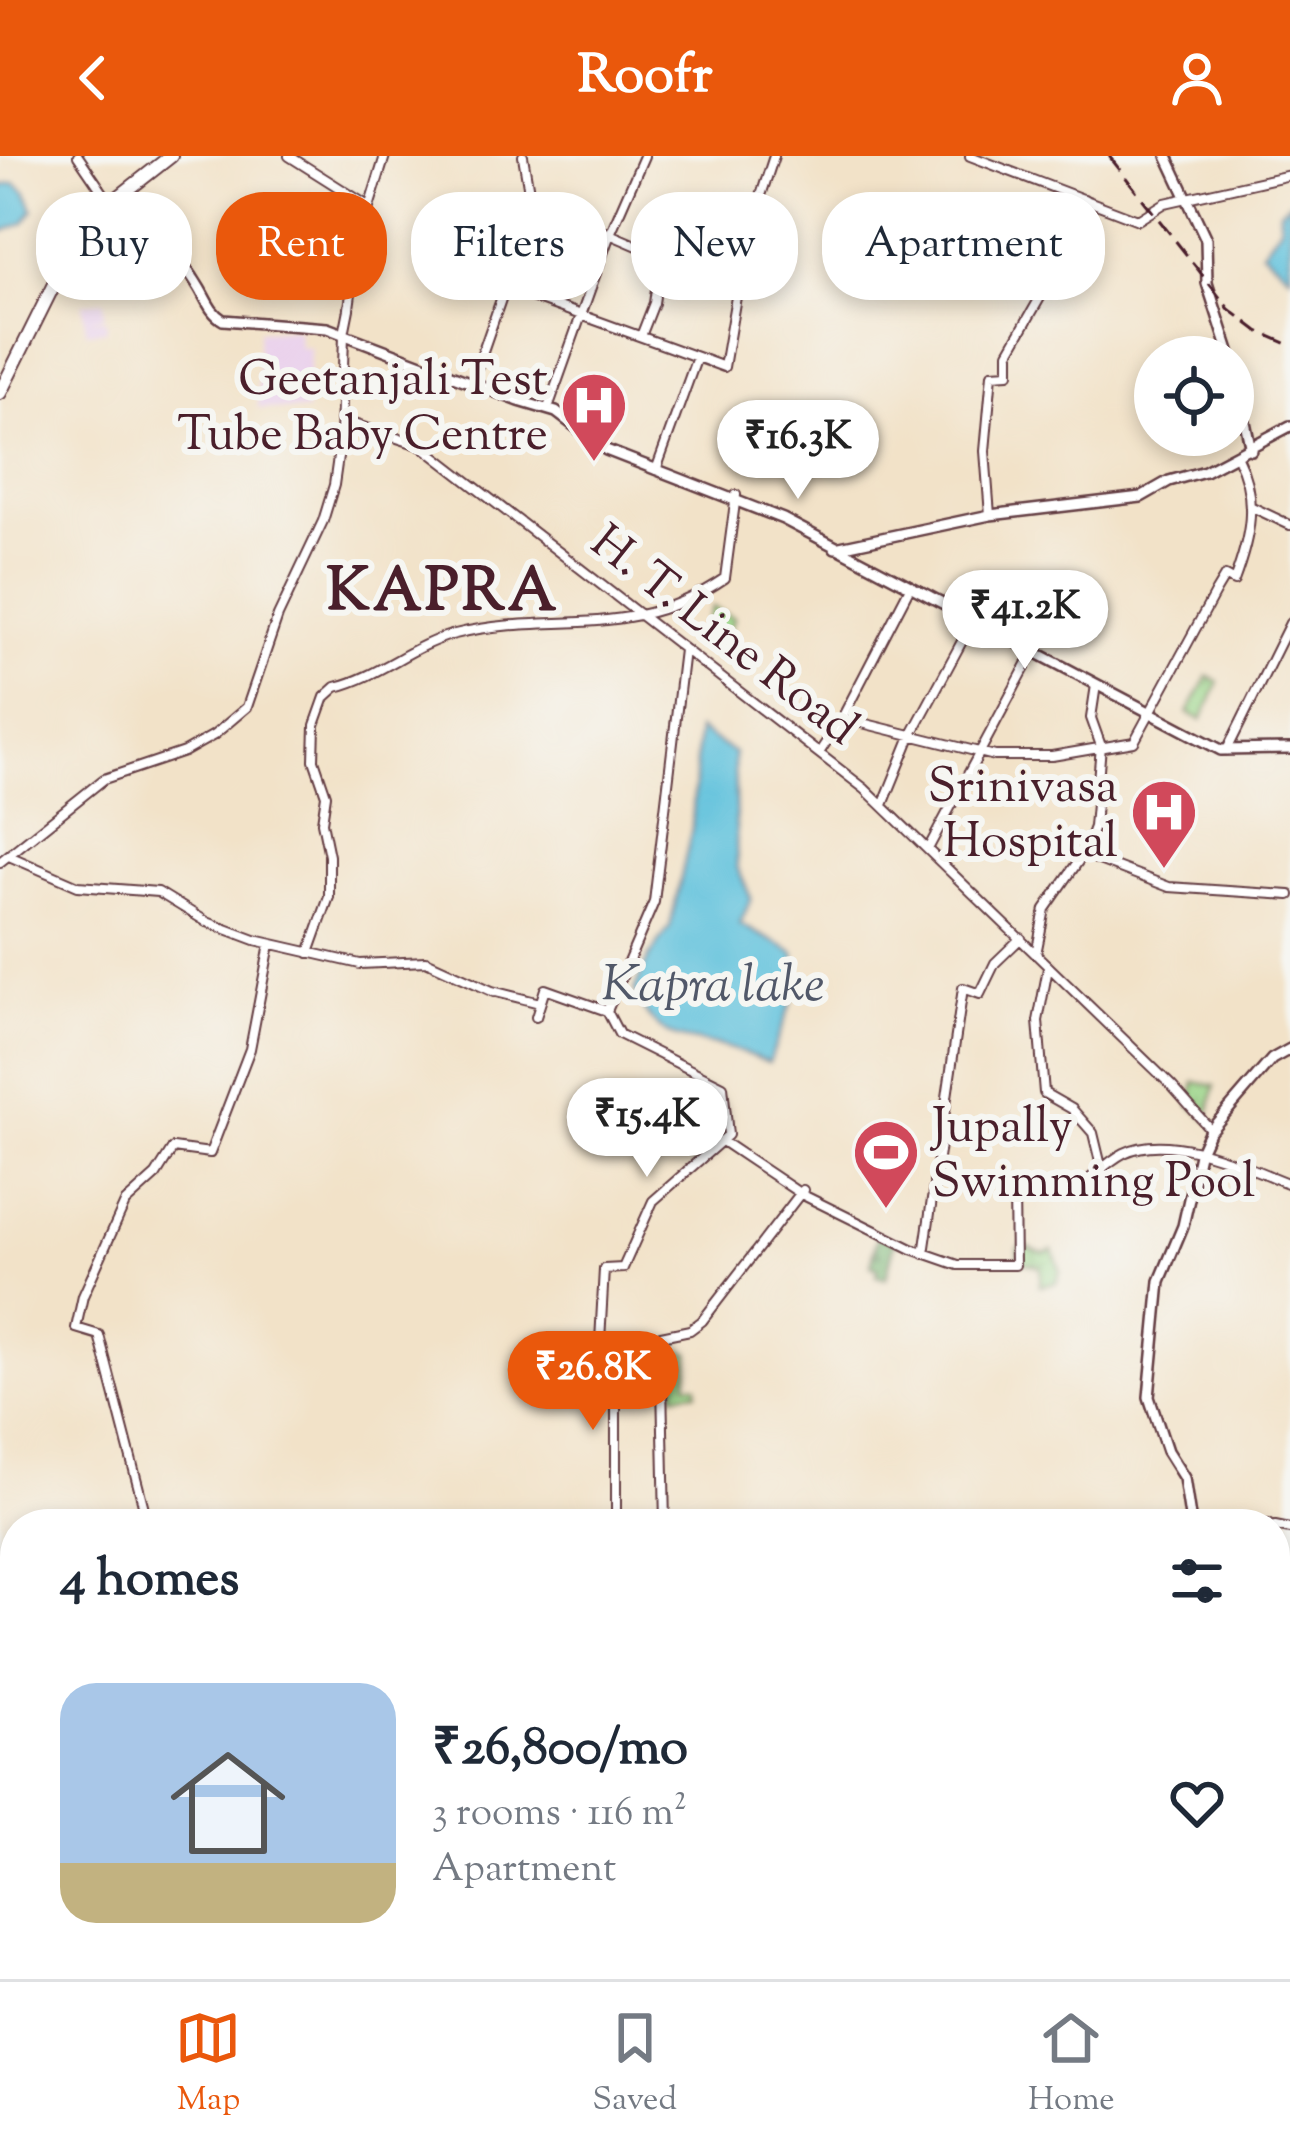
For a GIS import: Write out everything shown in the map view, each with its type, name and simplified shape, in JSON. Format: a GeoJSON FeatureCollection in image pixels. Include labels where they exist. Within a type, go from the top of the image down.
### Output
{"type":"FeatureCollection","features":[{"type":"Feature","properties":{"kind":"main road"},"geometry":{"type":"LineString","coordinates":[[123,192],[167,156]]}},
{"type":"Feature","properties":{"kind":"main road"},"geometry":{"type":"LineString","coordinates":[[1167,156],[1206,239],[1207,283],[1224,336]]}},
{"type":"Feature","properties":{"kind":"main road"},"geometry":{"type":"LineString","coordinates":[[192,270],[221,316],[248,322],[315,323],[549,406],[608,446],[737,497],[1227,751],[1290,748]]}},
{"type":"Feature","properties":{"kind":"main road"},"geometry":{"type":"LineString","coordinates":[[192,276],[219,318],[249,325],[321,327],[492,387]]}},
{"type":"Feature","properties":{"kind":"main road"},"geometry":{"type":"LineString","coordinates":[[0,391],[42,300]]}},
{"type":"Feature","properties":{"kind":"main road"},"geometry":{"type":"LineString","coordinates":[[1254,445],[1290,427]]}},
{"type":"Feature","properties":{"kind":"main road"},"geometry":{"type":"LineString","coordinates":[[1158,490],[1169,481],[1205,471],[1233,456]]}},
{"type":"Feature","properties":{"kind":"main road"},"geometry":{"type":"LineString","coordinates":[[843,550],[990,514],[1135,503],[1238,457]]}},
{"type":"Feature","properties":{"kind":"main road"},"geometry":{"type":"LineString","coordinates":[[843,550],[925,529],[1020,513]]}},
{"type":"Feature","properties":{"kind":"main road"},"geometry":{"type":"LineString","coordinates":[[1189,1509],[1184,1478],[1167,1451],[1149,1394],[1160,1282],[1184,1222],[1207,1126],[1272,1059],[1290,1049]]}},
{"type":"Feature","properties":{"kind":"street"},"geometry":{"type":"LineString","coordinates":[[78,156],[90,192]]}},
{"type":"Feature","properties":{"kind":"street"},"geometry":{"type":"LineString","coordinates":[[289,156],[346,192]]}},
{"type":"Feature","properties":{"kind":"street"},"geometry":{"type":"LineString","coordinates":[[373,192],[386,156]]}},
{"type":"Feature","properties":{"kind":"street"},"geometry":{"type":"LineString","coordinates":[[523,156],[529,192]]}},
{"type":"Feature","properties":{"kind":"street"},"geometry":{"type":"LineString","coordinates":[[549,406],[610,234],[644,156]]}},
{"type":"Feature","properties":{"kind":"street"},"geometry":{"type":"LineString","coordinates":[[541,300],[724,367],[741,262],[774,156]]}},
{"type":"Feature","properties":{"kind":"street"},"geometry":{"type":"LineString","coordinates":[[970,156],[1065,192]]}},
{"type":"Feature","properties":{"kind":"street"},"geometry":{"type":"LineString","coordinates":[[1105,207],[1138,220],[1165,203],[1290,175]]}},
{"type":"Feature","properties":{"kind":"street"},"geometry":{"type":"LineString","coordinates":[[607,233],[662,256],[654,304],[641,336]]}},
{"type":"Feature","properties":{"kind":"street"},"geometry":{"type":"LineString","coordinates":[[350,300],[339,465],[326,513],[279,613],[247,707],[214,735],[160,764],[109,776],[4,859],[78,886],[158,892],[207,922],[270,944],[360,964],[437,964],[494,992],[540,1003]]}},
{"type":"Feature","properties":{"kind":"street"},"geometry":{"type":"LineString","coordinates":[[474,377],[500,300]]}},
{"type":"Feature","properties":{"kind":"street"},"geometry":{"type":"LineString","coordinates":[[990,514],[986,451],[992,374],[1009,374],[1009,352],[1039,300]]}},
{"type":"Feature","properties":{"kind":"street"},"geometry":{"type":"LineString","coordinates":[[657,468],[697,357]]}},
{"type":"Feature","properties":{"kind":"street","name":"H. T. Line Road"},"geometry":{"type":"LineString","coordinates":[[341,418],[419,441],[884,804],[1207,1126]]}},
{"type":"Feature","properties":{"kind":"street"},"geometry":{"type":"LineString","coordinates":[[842,718],[981,752],[1052,755],[1134,742],[1225,576],[1234,581],[1252,507],[1238,457]]}},
{"type":"Feature","properties":{"kind":"street"},"geometry":{"type":"LineString","coordinates":[[309,953],[329,897],[330,867],[322,822],[326,795],[316,765],[316,720],[325,698],[336,687],[442,638],[507,625],[617,622],[644,616],[724,580],[737,497]]}},
{"type":"Feature","properties":{"kind":"street"},"geometry":{"type":"LineString","coordinates":[[1252,507],[1290,525]]}},
{"type":"Feature","properties":{"kind":"street"},"geometry":{"type":"LineString","coordinates":[[820,752],[910,587]]}},
{"type":"Feature","properties":{"kind":"street","name":"H. T. Line Road"},"geometry":{"type":"LineString","coordinates":[[644,616],[820,752]]}},
{"type":"Feature","properties":{"kind":"street"},"geometry":{"type":"LineString","coordinates":[[884,804],[911,736],[974,620]]}},
{"type":"Feature","properties":{"kind":"street"},"geometry":{"type":"LineString","coordinates":[[1227,751],[1290,623]]}},
{"type":"Feature","properties":{"kind":"street"},"geometry":{"type":"LineString","coordinates":[[607,1011],[650,914],[657,887],[684,648]]}},
{"type":"Feature","properties":{"kind":"street"},"geometry":{"type":"LineString","coordinates":[[929,849],[1034,651]]}},
{"type":"Feature","properties":{"kind":"street"},"geometry":{"type":"LineString","coordinates":[[1036,954],[1046,909],[1083,854],[1097,810],[1101,746],[1091,718],[1096,685]]}},
{"type":"Feature","properties":{"kind":"street"},"geometry":{"type":"LineString","coordinates":[[1083,854],[1168,887],[1290,896]]}},
{"type":"Feature","properties":{"kind":"street"},"geometry":{"type":"LineString","coordinates":[[924,1251],[963,988],[980,994],[995,963],[1020,939]]}},
{"type":"Feature","properties":{"kind":"street"},"geometry":{"type":"LineString","coordinates":[[144,1509],[99,1335],[77,1329],[76,1322],[128,1199],[156,1175],[173,1148],[210,1153],[250,1049],[270,944]]}},
{"type":"Feature","properties":{"kind":"street"},"geometry":{"type":"LineString","coordinates":[[1049,968],[1038,1021],[1044,1091],[1072,1109],[1093,1132],[1101,1166]]}},
{"type":"Feature","properties":{"kind":"street"},"geometry":{"type":"LineString","coordinates":[[536,1017],[544,989],[607,1011],[619,1034],[724,1086],[725,1141]]}},
{"type":"Feature","properties":{"kind":"street"},"geometry":{"type":"LineString","coordinates":[[725,1141],[802,1192],[924,1251],[957,1260],[1014,1263],[1014,1192]]}},
{"type":"Feature","properties":{"kind":"street"},"geometry":{"type":"LineString","coordinates":[[616,1509],[616,1341],[599,1341],[604,1270],[623,1268],[656,1201],[725,1141]]}},
{"type":"Feature","properties":{"kind":"street"},"geometry":{"type":"LineString","coordinates":[[934,1182],[1061,1197],[1101,1166],[1134,1149],[1201,1150],[1290,1184]]}},
{"type":"Feature","properties":{"kind":"street"},"geometry":{"type":"LineString","coordinates":[[665,1509],[662,1336],[690,1330],[702,1321],[802,1192]]}},
{"type":"Feature","properties":{"kind":"shaded area"},"geometry":{"type":"Polygon","coordinates":[[[104,301],[105,316],[90,319],[106,319],[107,330],[86,332],[83,303],[104,301]]]}},
{"type":"Feature","properties":{"kind":"shaded area"},"geometry":{"type":"Polygon","coordinates":[[[298,330],[299,347],[310,348],[307,411],[258,408],[258,331],[298,330]]]}},
{"type":"Feature","properties":{"kind":"green space"},"geometry":{"type":"Polygon","coordinates":[[[712,607],[734,618],[724,641],[705,639],[701,632],[712,607]]]}},
{"type":"Feature","properties":{"kind":"green space"},"geometry":{"type":"Polygon","coordinates":[[[1208,676],[1219,682],[1202,720],[1188,713],[1208,676]]]}},
{"type":"Feature","properties":{"kind":"green space"},"geometry":{"type":"Polygon","coordinates":[[[1195,1082],[1215,1086],[1208,1120],[1190,1104],[1195,1082]]]}},
{"type":"Feature","properties":{"kind":"green space"},"geometry":{"type":"Polygon","coordinates":[[[878,1235],[895,1241],[886,1278],[877,1276],[878,1268],[871,1265],[878,1235]]]}},
{"type":"Feature","properties":{"kind":"green space"},"geometry":{"type":"Polygon","coordinates":[[[1022,1245],[1043,1253],[1053,1250],[1060,1270],[1056,1283],[1040,1286],[1041,1267],[1018,1260],[1022,1245]]]}},
{"type":"Feature","properties":{"kind":"green space"},"geometry":{"type":"Polygon","coordinates":[[[664,1351],[690,1353],[687,1384],[697,1385],[697,1392],[674,1394],[675,1382],[663,1381],[664,1351]]]}},
{"type":"Feature","properties":{"kind":"water"},"geometry":{"type":"Polygon","coordinates":[[[15,183],[26,192],[33,209],[25,222],[0,233],[0,186],[15,183]]]}},
{"type":"Feature","properties":{"kind":"water"},"geometry":{"type":"Polygon","coordinates":[[[1290,202],[1290,275],[1262,251],[1280,227],[1280,211],[1290,202]]]}},
{"type":"Feature","properties":{"kind":"water","name":"Kapra lake"},"geometry":{"type":"Polygon","coordinates":[[[698,730],[734,753],[737,867],[751,898],[740,924],[795,953],[797,987],[769,1062],[670,1034],[652,1020],[634,991],[670,927],[692,828],[698,730]]]}},
{"type":"Feature","properties":{"kind":"railway"},"geometry":{"type":"LineString","coordinates":[[1109,156],[1229,309],[1258,331],[1290,345]]}},
{"type":"Feature","properties":{"kind":"place","name":"Geetanjali Test Tube Baby Centre"},"geometry":{"type":"Point","coordinates":[594,464]}},
{"type":"Feature","properties":{"kind":"place","name":"Srinivasa Hospital"},"geometry":{"type":"Point","coordinates":[1164,871]}},
{"type":"Feature","properties":{"kind":"place","name":"Jupally Swimming Pool"},"geometry":{"type":"Point","coordinates":[886,1211]}},
{"type":"Feature","properties":{"kind":"district","name":"KAPRA"},"geometry":{"type":"Point","coordinates":[443,588]}}]}
